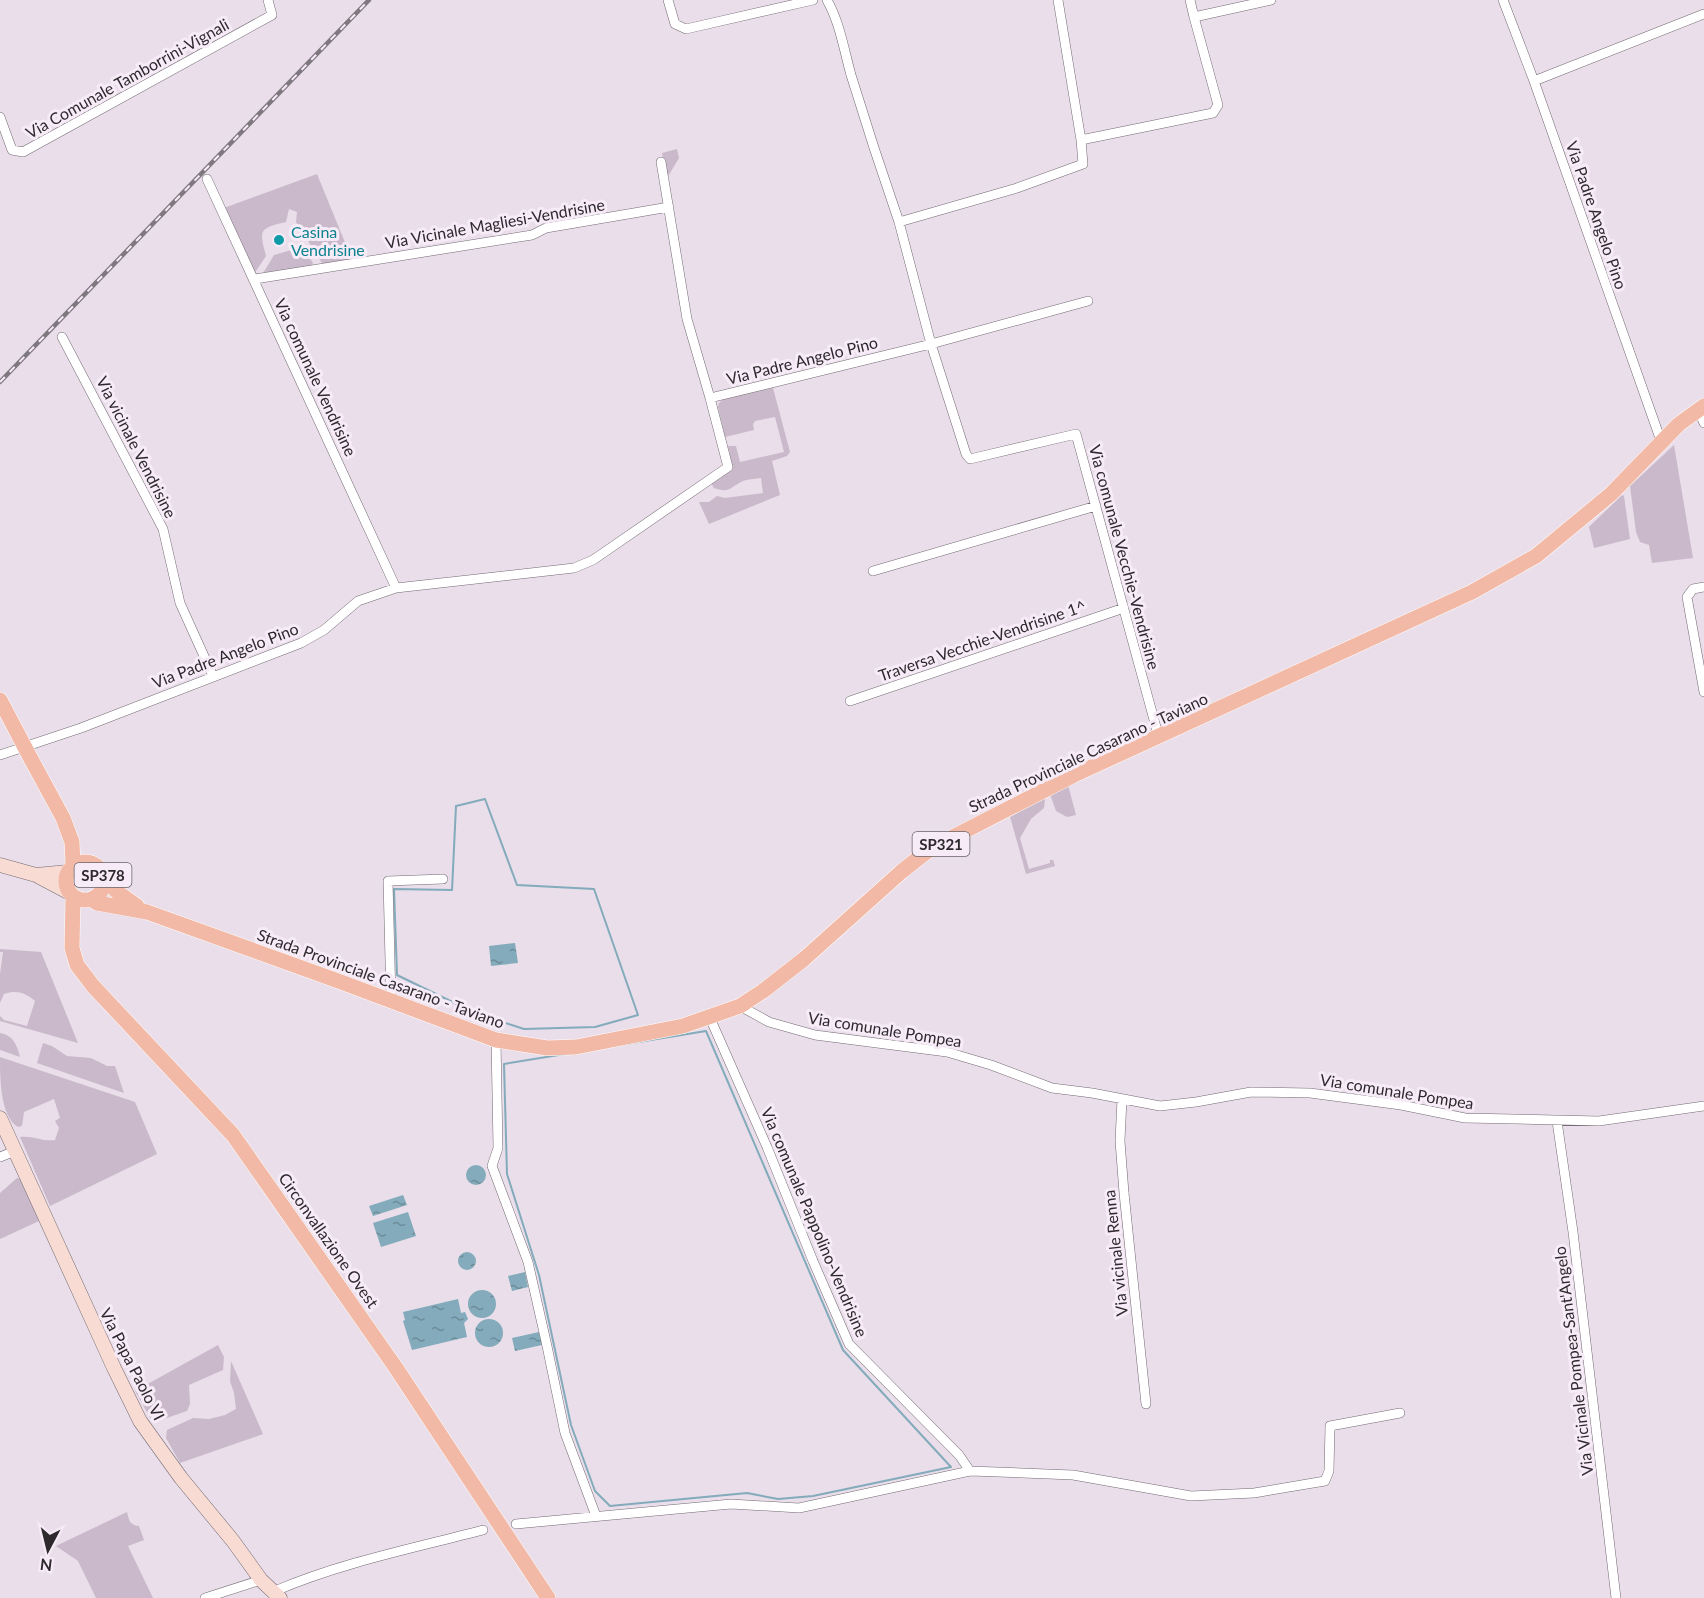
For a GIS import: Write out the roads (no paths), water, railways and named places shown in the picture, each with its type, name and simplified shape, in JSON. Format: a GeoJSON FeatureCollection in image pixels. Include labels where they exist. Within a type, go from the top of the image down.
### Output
{"type":"FeatureCollection","features":[{"type":"Feature","properties":{"kind":"main road","name":"Strada Provinciale Casarano - Taviano"},"geometry":{"type":"LineString","coordinates":[[80,897],[97,903],[147,912],[496,1040],[547,1048],[576,1047],[650,1034],[710,1018],[740,1006],[790,971],[866,902],[925,853],[984,820],[1064,780],[1472,592],[1536,556],[1611,494],[1661,441],[1702,413]]}},
{"type":"Feature","properties":{"kind":"main road","name":"SP378"},"geometry":{"type":"LineString","coordinates":[[0,700],[63,818],[72,842],[70,869],[66,879],[80,897],[100,891],[104,880],[100,871],[73,829],[63,818]]}},
{"type":"Feature","properties":{"kind":"main road","name":"SP378"},"geometry":{"type":"LineString","coordinates":[[70,869],[83,862],[100,871]]}},
{"type":"Feature","properties":{"kind":"main road"},"geometry":{"type":"LineString","coordinates":[[100,871],[116,891],[147,912]]}},
{"type":"Feature","properties":{"kind":"main road","name":"Circonvallazione Ovest"},"geometry":{"type":"LineString","coordinates":[[80,897],[74,919],[72,948],[77,965],[93,986],[232,1135],[396,1368],[548,1598]]}},
{"type":"Feature","properties":{"kind":"street","name":"Via Comunale Tamborrini-Vignali"},"geometry":{"type":"LineString","coordinates":[[0,117],[12,150],[23,152],[272,15],[268,0]]}},
{"type":"Feature","properties":{"kind":"street"},"geometry":{"type":"LineString","coordinates":[[668,0],[675,24],[686,29],[813,0]]}},
{"type":"Feature","properties":{"kind":"street"},"geometry":{"type":"LineString","coordinates":[[828,0],[836,15],[843,48],[872,145],[899,222],[931,344]]}},
{"type":"Feature","properties":{"kind":"street"},"geometry":{"type":"LineString","coordinates":[[899,222],[1017,188],[1083,164],[1082,140],[1058,0]]}},
{"type":"Feature","properties":{"kind":"street"},"geometry":{"type":"LineString","coordinates":[[1082,140],[1213,113],[1218,105],[1190,0]]}},
{"type":"Feature","properties":{"kind":"street"},"geometry":{"type":"LineString","coordinates":[[1194,17],[1271,0]]}},
{"type":"Feature","properties":{"kind":"street","name":"Via Padre Angelo Pino"},"geometry":{"type":"LineString","coordinates":[[1503,0],[1534,81],[1661,441]]}},
{"type":"Feature","properties":{"kind":"street"},"geometry":{"type":"LineString","coordinates":[[1534,81],[1704,14]]}},
{"type":"Feature","properties":{"kind":"street"},"geometry":{"type":"LineString","coordinates":[[661,162],[687,319],[710,398]]}},
{"type":"Feature","properties":{"kind":"street","name":"Via comunale Vendrisine"},"geometry":{"type":"LineString","coordinates":[[207,179],[396,588]]}},
{"type":"Feature","properties":{"kind":"street","name":"Via Vicinale Magliesi-Vendrisine"},"geometry":{"type":"LineString","coordinates":[[255,279],[532,235],[546,228],[669,207]]}},
{"type":"Feature","properties":{"kind":"street","name":"Via Padre Angelo Pino"},"geometry":{"type":"LineString","coordinates":[[0,755],[81,728],[301,643],[324,630],[358,602],[396,588],[574,567],[593,560],[728,467],[710,398],[931,344],[1088,301]]}},
{"type":"Feature","properties":{"kind":"street","name":"Via vicinale Vendrisine"},"geometry":{"type":"LineString","coordinates":[[62,337],[163,529],[180,603],[213,676]]}},
{"type":"Feature","properties":{"kind":"street","name":"Via comunale Vecchie-Vendrisine"},"geometry":{"type":"LineString","coordinates":[[931,344],[966,454],[970,459],[1076,434],[1159,738]]}},
{"type":"Feature","properties":{"kind":"street"},"geometry":{"type":"LineString","coordinates":[[873,571],[1096,506]]}},
{"type":"Feature","properties":{"kind":"street"},"geometry":{"type":"LineString","coordinates":[[1704,587],[1693,589],[1687,597],[1704,692]]}},
{"type":"Feature","properties":{"kind":"street","name":"Traversa Vecchie-Vendrisine 1^"},"geometry":{"type":"LineString","coordinates":[[850,701],[1124,608]]}},
{"type":"Feature","properties":{"kind":"street"},"geometry":{"type":"LineString","coordinates":[[0,865],[36,875],[80,897]]}},
{"type":"Feature","properties":{"kind":"street"},"geometry":{"type":"LineString","coordinates":[[36,875],[70,869]]}},
{"type":"Feature","properties":{"kind":"street"},"geometry":{"type":"LineString","coordinates":[[390,1000],[388,881],[443,879]]}},
{"type":"Feature","properties":{"kind":"street","name":"Via comunale Pompea"},"geometry":{"type":"LineString","coordinates":[[740,1006],[769,1022],[815,1035],[900,1044],[947,1052],[991,1065],[1052,1088],[1160,1106],[1251,1092],[1310,1092],[1401,1105],[1465,1118],[1599,1121],[1704,1106]]}},
{"type":"Feature","properties":{"kind":"street","name":"Via comunale Pappolino-Vendrisine"},"geometry":{"type":"LineString","coordinates":[[710,1018],[767,1147],[849,1344],[959,1455],[970,1471]]}},
{"type":"Feature","properties":{"kind":"street"},"geometry":{"type":"LineString","coordinates":[[496,1040],[498,1148],[492,1166],[528,1262],[565,1433],[596,1516]]}},
{"type":"Feature","properties":{"kind":"street","name":"Via vicinale Renna"},"geometry":{"type":"LineString","coordinates":[[1122,1099],[1120,1140],[1124,1193],[1146,1404]]}},
{"type":"Feature","properties":{"kind":"street","name":"Via Papa Paolo VI"},"geometry":{"type":"LineString","coordinates":[[0,1118],[140,1420],[181,1478],[233,1541],[261,1580],[278,1595]]}},
{"type":"Feature","properties":{"kind":"street","name":"Via Vicinale Pompea-Sant'Angelo"},"geometry":{"type":"LineString","coordinates":[[1557,1120],[1573,1232],[1616,1598]]}},
{"type":"Feature","properties":{"kind":"street"},"geometry":{"type":"LineString","coordinates":[[0,1157],[15,1151]]}},
{"type":"Feature","properties":{"kind":"street"},"geometry":{"type":"LineString","coordinates":[[516,1524],[731,1504],[799,1508],[970,1471],[1073,1475],[1191,1496],[1254,1493],[1324,1481],[1329,1471],[1330,1426],[1400,1413]]}},
{"type":"Feature","properties":{"kind":"street"},"geometry":{"type":"LineString","coordinates":[[278,1595],[298,1581],[396,1552],[483,1530]]}},
{"type":"Feature","properties":{"kind":"street"},"geometry":{"type":"LineString","coordinates":[[205,1598],[261,1580]]}},
{"type":"Feature","properties":{"kind":"water"},"geometry":{"type":"Polygon","coordinates":[[[515,943],[518,963],[491,966],[489,946],[515,943]]]}},
{"type":"Feature","properties":{"kind":"water"},"geometry":{"type":"Polygon","coordinates":[[[476,1165],[483,1168],[486,1175],[483,1182],[476,1185],[469,1182],[466,1175],[469,1168],[476,1165]]]}},
{"type":"Feature","properties":{"kind":"water"},"geometry":{"type":"Polygon","coordinates":[[[403,1195],[407,1205],[373,1216],[369,1206],[403,1195]]]}},
{"type":"Feature","properties":{"kind":"water"},"geometry":{"type":"Polygon","coordinates":[[[408,1212],[416,1236],[381,1247],[373,1223],[408,1212]]]}},
{"type":"Feature","properties":{"kind":"water"},"geometry":{"type":"Polygon","coordinates":[[[467,1252],[473,1255],[476,1261],[473,1267],[467,1270],[461,1267],[458,1261],[461,1255],[467,1252]]]}},
{"type":"Feature","properties":{"kind":"water"},"geometry":{"type":"Polygon","coordinates":[[[525,1272],[528,1287],[512,1291],[508,1276],[525,1272]]]}},
{"type":"Feature","properties":{"kind":"water"},"geometry":{"type":"Polygon","coordinates":[[[482,1290],[492,1294],[496,1304],[492,1314],[482,1318],[472,1314],[468,1304],[472,1294],[482,1290]]]}},
{"type":"Feature","properties":{"kind":"water"},"geometry":{"type":"Polygon","coordinates":[[[458,1299],[461,1313],[465,1312],[468,1319],[464,1323],[467,1337],[412,1350],[403,1321],[405,1320],[403,1312],[458,1299]]]}},
{"type":"Feature","properties":{"kind":"water"},"geometry":{"type":"Polygon","coordinates":[[[489,1319],[499,1323],[503,1333],[499,1343],[489,1347],[479,1343],[475,1333],[479,1323],[489,1319]]]}},
{"type":"Feature","properties":{"kind":"water"},"geometry":{"type":"Polygon","coordinates":[[[539,1332],[542,1345],[515,1351],[512,1338],[539,1332]]]}},
{"type":"Feature","properties":{"kind":"waterway"},"geometry":{"type":"LineString","coordinates":[[485,799],[517,885],[594,889],[638,1015],[595,1027],[524,1029],[475,1013],[397,975],[394,889],[452,890],[456,806],[485,799]]}},
{"type":"Feature","properties":{"kind":"waterway"},"geometry":{"type":"LineString","coordinates":[[706,1031],[843,1350],[951,1467],[813,1496],[778,1499],[747,1493],[610,1506],[595,1491],[571,1425],[539,1275],[507,1174],[504,1064],[706,1031]]}},
{"type":"Feature","properties":{"kind":"railway"},"geometry":{"type":"LineString","coordinates":[[0,382],[369,0]]}},
{"type":"Feature","properties":{"kind":"place","name":"Casina Vendrisine"},"geometry":{"type":"Point","coordinates":[279,240]}}]}
